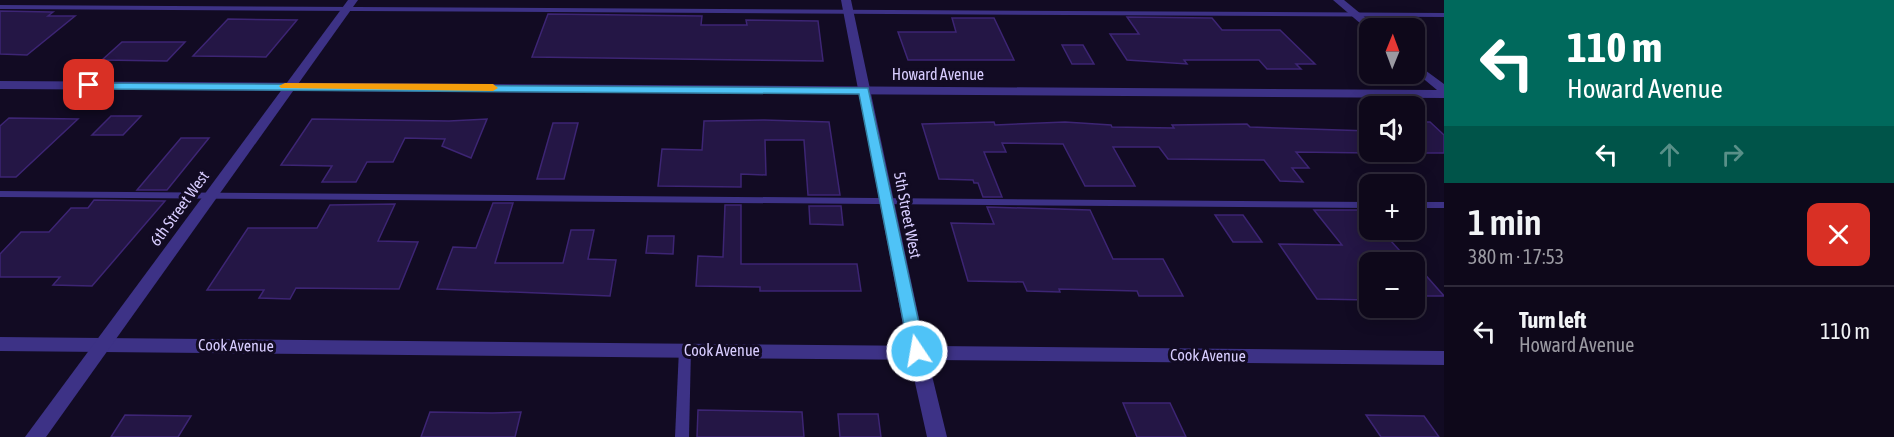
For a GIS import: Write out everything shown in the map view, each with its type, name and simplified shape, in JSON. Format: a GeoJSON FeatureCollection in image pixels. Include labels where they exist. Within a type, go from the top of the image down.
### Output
{"type":"FeatureCollection","features":[{"type":"Feature","properties":{"kind":"street"},"geometry":{"type":"LineString","coordinates":[[1338,0],[1360,18]]}},
{"type":"Feature","properties":{"kind":"street","name":"6th Street West"},"geometry":{"type":"LineString","coordinates":[[35,437],[288,86],[350,4]]}},
{"type":"Feature","properties":{"kind":"street","name":"5th Street West"},"geometry":{"type":"LineString","coordinates":[[847,5],[917,351],[937,437]]}},
{"type":"Feature","properties":{"kind":"street"},"geometry":{"type":"LineString","coordinates":[[1425,75],[1444,92]]}},
{"type":"Feature","properties":{"kind":"street","name":"Howard Avenue"},"geometry":{"type":"LineString","coordinates":[[0,85],[1444,92]]}},
{"type":"Feature","properties":{"kind":"street","name":"Cook Avenue"},"geometry":{"type":"LineString","coordinates":[[0,344],[917,351],[1444,358]]}},
{"type":"Feature","properties":{"kind":"lane"},"geometry":{"type":"LineString","coordinates":[[0,7],[350,4],[847,5],[1444,15]]}},
{"type":"Feature","properties":{"kind":"lane"},"geometry":{"type":"LineString","coordinates":[[0,194],[1359,205]]}},
{"type":"Feature","properties":{"kind":"lane"},"geometry":{"type":"LineString","coordinates":[[1425,205],[1444,205]]}},
{"type":"Feature","properties":{"kind":"lane"},"geometry":{"type":"LineString","coordinates":[[682,437],[685,350]]}},
{"type":"Feature","properties":{"kind":"building"},"geometry":{"type":"Polygon","coordinates":[[[0,11],[53,12],[48,16],[75,16],[27,55],[0,54],[0,11]]]}},
{"type":"Feature","properties":{"kind":"building"},"geometry":{"type":"Polygon","coordinates":[[[548,14],[702,16],[701,25],[747,25],[746,20],[818,21],[823,61],[532,57],[548,14]]]}},
{"type":"Feature","properties":{"kind":"building"},"geometry":{"type":"Polygon","coordinates":[[[1127,17],[1212,18],[1222,30],[1280,30],[1315,64],[1296,64],[1301,69],[1267,69],[1259,60],[1184,60],[1187,64],[1127,60],[1110,34],[1139,34],[1127,17]]]}},
{"type":"Feature","properties":{"kind":"building"},"geometry":{"type":"Polygon","coordinates":[[[952,18],[994,18],[1014,60],[908,60],[898,32],[956,32],[952,18]]]}},
{"type":"Feature","properties":{"kind":"building"},"geometry":{"type":"Polygon","coordinates":[[[228,19],[297,20],[266,57],[193,56],[228,19]]]}},
{"type":"Feature","properties":{"kind":"building"},"geometry":{"type":"Polygon","coordinates":[[[122,42],[185,42],[167,61],[102,60],[122,42]]]}},
{"type":"Feature","properties":{"kind":"building"},"geometry":{"type":"Polygon","coordinates":[[[1062,45],[1083,45],[1094,64],[1072,64],[1062,45]]]}},
{"type":"Feature","properties":{"kind":"building"},"geometry":{"type":"Polygon","coordinates":[[[111,116],[141,116],[123,135],[92,135],[111,116]]]}},
{"type":"Feature","properties":{"kind":"building"},"geometry":{"type":"Polygon","coordinates":[[[9,118],[78,119],[16,177],[0,177],[0,126],[9,118]]]}},
{"type":"Feature","properties":{"kind":"building"},"geometry":{"type":"Polygon","coordinates":[[[312,119],[449,121],[487,119],[471,158],[442,146],[445,139],[405,138],[393,162],[367,162],[356,182],[322,182],[332,166],[281,165],[312,119]]]}},
{"type":"Feature","properties":{"kind":"building"},"geometry":{"type":"Polygon","coordinates":[[[704,121],[829,122],[840,195],[808,195],[804,140],[765,140],[766,175],[741,174],[741,187],[658,186],[662,149],[702,150],[704,121]]]}},
{"type":"Feature","properties":{"kind":"building"},"geometry":{"type":"Polygon","coordinates":[[[994,122],[995,125],[1065,122],[1111,125],[1112,127],[1174,128],[1172,125],[1247,124],[1250,127],[1359,131],[1359,153],[1296,152],[1309,168],[1292,168],[1303,182],[1280,181],[1264,160],[1168,159],[1159,147],[1113,147],[1135,186],[1085,186],[1063,144],[1002,143],[1006,152],[984,152],[1002,197],[983,197],[978,183],[974,183],[973,180],[939,179],[922,124],[994,122]]]}},
{"type":"Feature","properties":{"kind":"building"},"geometry":{"type":"Polygon","coordinates":[[[1425,122],[1430,122],[1444,135],[1444,153],[1425,153],[1425,122]]]}},
{"type":"Feature","properties":{"kind":"building"},"geometry":{"type":"Polygon","coordinates":[[[553,123],[578,123],[564,179],[537,179],[553,123]]]}},
{"type":"Feature","properties":{"kind":"building"},"geometry":{"type":"Polygon","coordinates":[[[181,138],[209,138],[167,190],[137,190],[181,138]]]}},
{"type":"Feature","properties":{"kind":"building"},"geometry":{"type":"Polygon","coordinates":[[[94,200],[165,201],[92,286],[53,285],[60,277],[0,277],[0,254],[21,232],[49,232],[71,208],[88,208],[94,200]]]}},
{"type":"Feature","properties":{"kind":"building"},"geometry":{"type":"Polygon","coordinates":[[[493,203],[513,203],[495,263],[563,263],[571,230],[594,230],[588,259],[616,260],[610,296],[437,289],[453,247],[476,248],[493,203]]]}},
{"type":"Feature","properties":{"kind":"building"},"geometry":{"type":"Polygon","coordinates":[[[395,204],[378,241],[418,242],[399,289],[296,288],[290,299],[259,298],[264,290],[207,290],[248,228],[317,228],[330,205],[395,204]]]}},
{"type":"Feature","properties":{"kind":"building"},"geometry":{"type":"Polygon","coordinates":[[[725,205],[741,205],[741,264],[857,264],[861,291],[760,291],[760,287],[696,286],[698,256],[723,257],[725,205]]]}},
{"type":"Feature","properties":{"kind":"building"},"geometry":{"type":"Polygon","coordinates":[[[809,206],[841,206],[843,225],[810,224],[809,206]]]}},
{"type":"Feature","properties":{"kind":"building"},"geometry":{"type":"Polygon","coordinates":[[[987,207],[1090,210],[1113,259],[1163,259],[1183,296],[1139,296],[1137,291],[1059,289],[1060,292],[1027,291],[1023,282],[968,281],[951,223],[994,224],[987,207]]]}},
{"type":"Feature","properties":{"kind":"building"},"geometry":{"type":"Polygon","coordinates":[[[1314,210],[1359,210],[1359,240],[1390,240],[1401,252],[1359,252],[1359,300],[1317,299],[1279,244],[1342,245],[1314,210]]]}},
{"type":"Feature","properties":{"kind":"building"},"geometry":{"type":"Polygon","coordinates":[[[1215,215],[1243,215],[1262,242],[1233,242],[1215,215]]]}},
{"type":"Feature","properties":{"kind":"building"},"geometry":{"type":"Polygon","coordinates":[[[648,236],[674,236],[673,254],[646,253],[648,236]]]}},
{"type":"Feature","properties":{"kind":"building"},"geometry":{"type":"Polygon","coordinates":[[[1425,274],[1444,296],[1425,296],[1425,274]]]}},
{"type":"Feature","properties":{"kind":"building"},"geometry":{"type":"Polygon","coordinates":[[[1123,403],[1170,403],[1186,437],[1137,437],[1123,403]]]}},
{"type":"Feature","properties":{"kind":"building"},"geometry":{"type":"Polygon","coordinates":[[[698,410],[802,412],[804,437],[697,437],[698,410]]]}},
{"type":"Feature","properties":{"kind":"building"},"geometry":{"type":"Polygon","coordinates":[[[430,412],[521,412],[515,437],[421,437],[430,412]]]}},
{"type":"Feature","properties":{"kind":"building"},"geometry":{"type":"Polygon","coordinates":[[[838,414],[878,414],[881,437],[840,437],[838,414]]]}},
{"type":"Feature","properties":{"kind":"building"},"geometry":{"type":"Polygon","coordinates":[[[125,415],[191,416],[178,437],[111,437],[125,415]]]}},
{"type":"Feature","properties":{"kind":"building"},"geometry":{"type":"Polygon","coordinates":[[[1366,415],[1424,416],[1439,437],[1381,437],[1366,415]]]}},
{"type":"Feature","properties":{"kind":"slow traffic"},"geometry":{"type":"LineString","coordinates":[[285,86],[493,88]]}},
{"type":"Feature","properties":{"kind":"route"},"geometry":{"type":"LineString","coordinates":[[89,85],[864,90],[917,351]]}}]}
